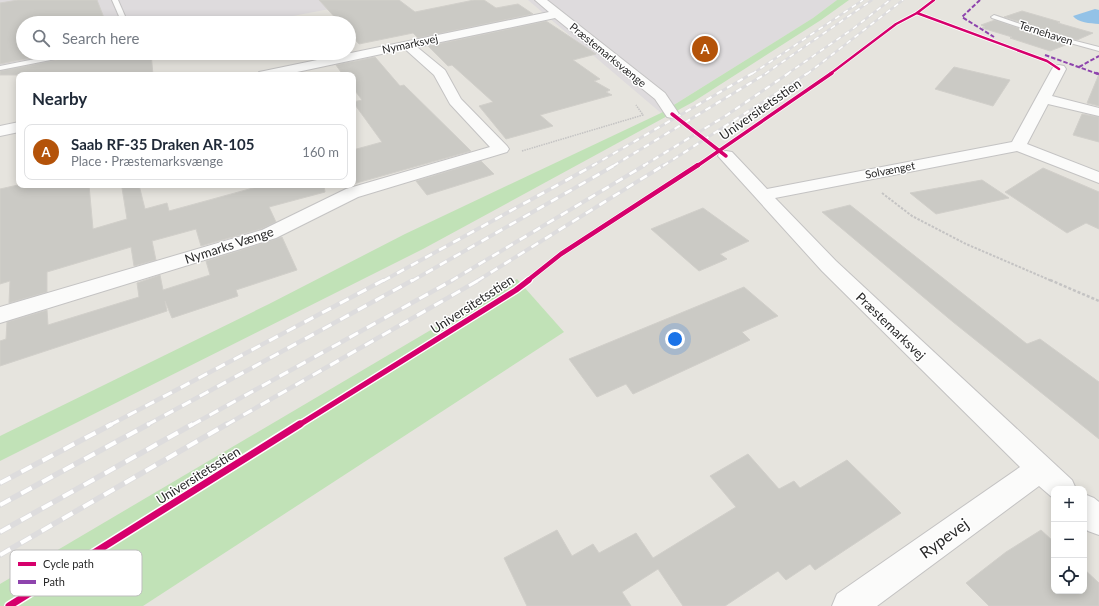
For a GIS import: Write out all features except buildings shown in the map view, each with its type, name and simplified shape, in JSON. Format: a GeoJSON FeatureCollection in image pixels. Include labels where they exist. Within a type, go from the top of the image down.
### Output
{"type":"FeatureCollection","features":[{"type":"Feature","properties":{"kind":"street","name":"Præstemarksvænge"},"geometry":{"type":"LineString","coordinates":[[540,0],[660,96],[672,114]]}},
{"type":"Feature","properties":{"kind":"street","name":"Nymarksvej"},"geometry":{"type":"LineString","coordinates":[[356,56],[557,14]]}},
{"type":"Feature","properties":{"kind":"street"},"geometry":{"type":"LineString","coordinates":[[408,45],[440,73],[456,101],[501,149]]}},
{"type":"Feature","properties":{"kind":"street","name":"Nymarksvej"},"geometry":{"type":"LineString","coordinates":[[278,72],[336,60]]}},
{"type":"Feature","properties":{"kind":"street"},"geometry":{"type":"LineString","coordinates":[[1059,69],[1018,146],[1099,178]]}},
{"type":"Feature","properties":{"kind":"street"},"geometry":{"type":"LineString","coordinates":[[1043,98],[1099,112]]}},
{"type":"Feature","properties":{"kind":"street"},"geometry":{"type":"LineString","coordinates":[[0,131],[16,128]]}},
{"type":"Feature","properties":{"kind":"street","name":"Solvænget"},"geometry":{"type":"LineString","coordinates":[[762,195],[1018,146]]}},
{"type":"Feature","properties":{"kind":"street","name":"Nymarks Vænge"},"geometry":{"type":"LineString","coordinates":[[0,315],[269,234],[352,193],[501,149]]}},
{"type":"Feature","properties":{"kind":"street","name":"Præstemarksvej"},"geometry":{"type":"LineString","coordinates":[[726,156],[829,266],[1040,470],[1059,486]]}},
{"type":"Feature","properties":{"kind":"street","name":"Rypevej"},"geometry":{"type":"LineString","coordinates":[[849,606],[1040,470]]}},
{"type":"Feature","properties":{"kind":"street"},"geometry":{"type":"LineString","coordinates":[[1087,511],[1099,521]]}},
{"type":"Feature","properties":{"kind":"lane"},"geometry":{"type":"LineString","coordinates":[[115,0],[122,16]]}},
{"type":"Feature","properties":{"kind":"lane","name":"Ternehaven"},"geometry":{"type":"LineString","coordinates":[[994,17],[1099,49]]}},
{"type":"Feature","properties":{"kind":"lane"},"geometry":{"type":"LineString","coordinates":[[0,68],[41,60]]}},
{"type":"Feature","properties":{"kind":"path"},"geometry":{"type":"LineString","coordinates":[[501,149],[520,151],[643,115],[633,102]]}},
{"type":"Feature","properties":{"kind":"path"},"geometry":{"type":"LineString","coordinates":[[861,176],[912,216],[966,244],[1099,302]]}},
{"type":"Feature","properties":{"kind":"shaded area"},"geometry":{"type":"Polygon","coordinates":[[[0,0],[377,0],[293,16],[16,16],[16,60],[62,60],[0,72],[0,0]]]}},
{"type":"Feature","properties":{"kind":"shaded area"},"geometry":{"type":"Polygon","coordinates":[[[528,0],[837,0],[813,18],[661,113],[528,0]]]}},
{"type":"Feature","properties":{"kind":"green space"},"geometry":{"type":"Polygon","coordinates":[[[837,0],[849,0],[821,20],[693,102],[423,249],[0,461],[0,436],[269,304],[405,234],[661,113],[813,18],[837,0]]]}},
{"type":"Feature","properties":{"kind":"green space"},"geometry":{"type":"Polygon","coordinates":[[[517,279],[564,332],[143,606],[0,606],[0,584],[10,578],[10,596],[142,596],[142,550],[58,550],[517,279]]]}},
{"type":"Feature","properties":{"kind":"water"},"geometry":{"type":"Polygon","coordinates":[[[1095,9],[1099,10],[1099,24],[1081,21],[1073,16],[1095,9]]]}},
{"type":"Feature","properties":{"kind":"railway"},"geometry":{"type":"LineString","coordinates":[[752,74],[863,0]]}},
{"type":"Feature","properties":{"kind":"railway"},"geometry":{"type":"LineString","coordinates":[[765,74],[872,0]]}},
{"type":"Feature","properties":{"kind":"railway"},"geometry":{"type":"LineString","coordinates":[[787,74],[854,28],[890,0]]}},
{"type":"Feature","properties":{"kind":"railway"},"geometry":{"type":"LineString","coordinates":[[807,74],[903,0]]}},
{"type":"Feature","properties":{"kind":"railway"},"geometry":{"type":"LineString","coordinates":[[592,166],[753,73]]}},
{"type":"Feature","properties":{"kind":"railway"},"geometry":{"type":"LineString","coordinates":[[613,166],[767,73]]}},
{"type":"Feature","properties":{"kind":"railway"},"geometry":{"type":"LineString","coordinates":[[643,166],[727,115],[789,73]]}},
{"type":"Feature","properties":{"kind":"railway"},"geometry":{"type":"LineString","coordinates":[[663,166],[808,73]]}},
{"type":"Feature","properties":{"kind":"railway"},"geometry":{"type":"LineString","coordinates":[[383,281],[594,165]]}},
{"type":"Feature","properties":{"kind":"railway"},"geometry":{"type":"LineString","coordinates":[[412,281],[615,165]]}},
{"type":"Feature","properties":{"kind":"railway"},"geometry":{"type":"LineString","coordinates":[[451,281],[645,165]]}},
{"type":"Feature","properties":{"kind":"railway"},"geometry":{"type":"LineString","coordinates":[[477,281],[664,165]]}},
{"type":"Feature","properties":{"kind":"railway"},"geometry":{"type":"LineString","coordinates":[[110,425],[384,280]]}},
{"type":"Feature","properties":{"kind":"railway"},"geometry":{"type":"LineString","coordinates":[[147,425],[413,280]]}},
{"type":"Feature","properties":{"kind":"railway"},"geometry":{"type":"LineString","coordinates":[[192,425],[453,280]]}},
{"type":"Feature","properties":{"kind":"railway"},"geometry":{"type":"LineString","coordinates":[[226,425],[479,280]]}},
{"type":"Feature","properties":{"kind":"railway"},"geometry":{"type":"LineString","coordinates":[[0,483],[112,424]]}},
{"type":"Feature","properties":{"kind":"railway"},"geometry":{"type":"LineString","coordinates":[[0,505],[149,424]]}},
{"type":"Feature","properties":{"kind":"railway"},"geometry":{"type":"LineString","coordinates":[[0,532],[193,424]]}},
{"type":"Feature","properties":{"kind":"railway"},"geometry":{"type":"LineString","coordinates":[[0,555],[227,424]]}},
{"type":"Feature","properties":{"kind":"marked path"},"geometry":{"type":"LineString","coordinates":[[980,0],[962,17],[994,37]]}},
{"type":"Feature","properties":{"kind":"marked path"},"geometry":{"type":"LineString","coordinates":[[1045,55],[1099,74]]}},
{"type":"Feature","properties":{"kind":"marked path"},"geometry":{"type":"LineString","coordinates":[[1079,67],[1099,56]]}},
{"type":"Feature","properties":{"kind":"cycle path","name":"Universitetsstien"},"geometry":{"type":"LineString","coordinates":[[99,550],[516,290],[561,254],[736,140],[833,72],[896,24],[917,13],[934,0]]}},
{"type":"Feature","properties":{"kind":"cycle path"},"geometry":{"type":"LineString","coordinates":[[917,13],[1047,61],[1059,69]]}},
{"type":"Feature","properties":{"kind":"cycle path"},"geometry":{"type":"LineString","coordinates":[[672,114],[726,156]]}},
{"type":"Feature","properties":{"kind":"cycle path","name":"Universitetsstien"},"geometry":{"type":"LineString","coordinates":[[9,606],[25,596]]}},
{"type":"Feature","properties":{"kind":"place","name":"Saab RF-35 Draken AR-105"},"geometry":{"type":"Point","coordinates":[705,49]}}]}
